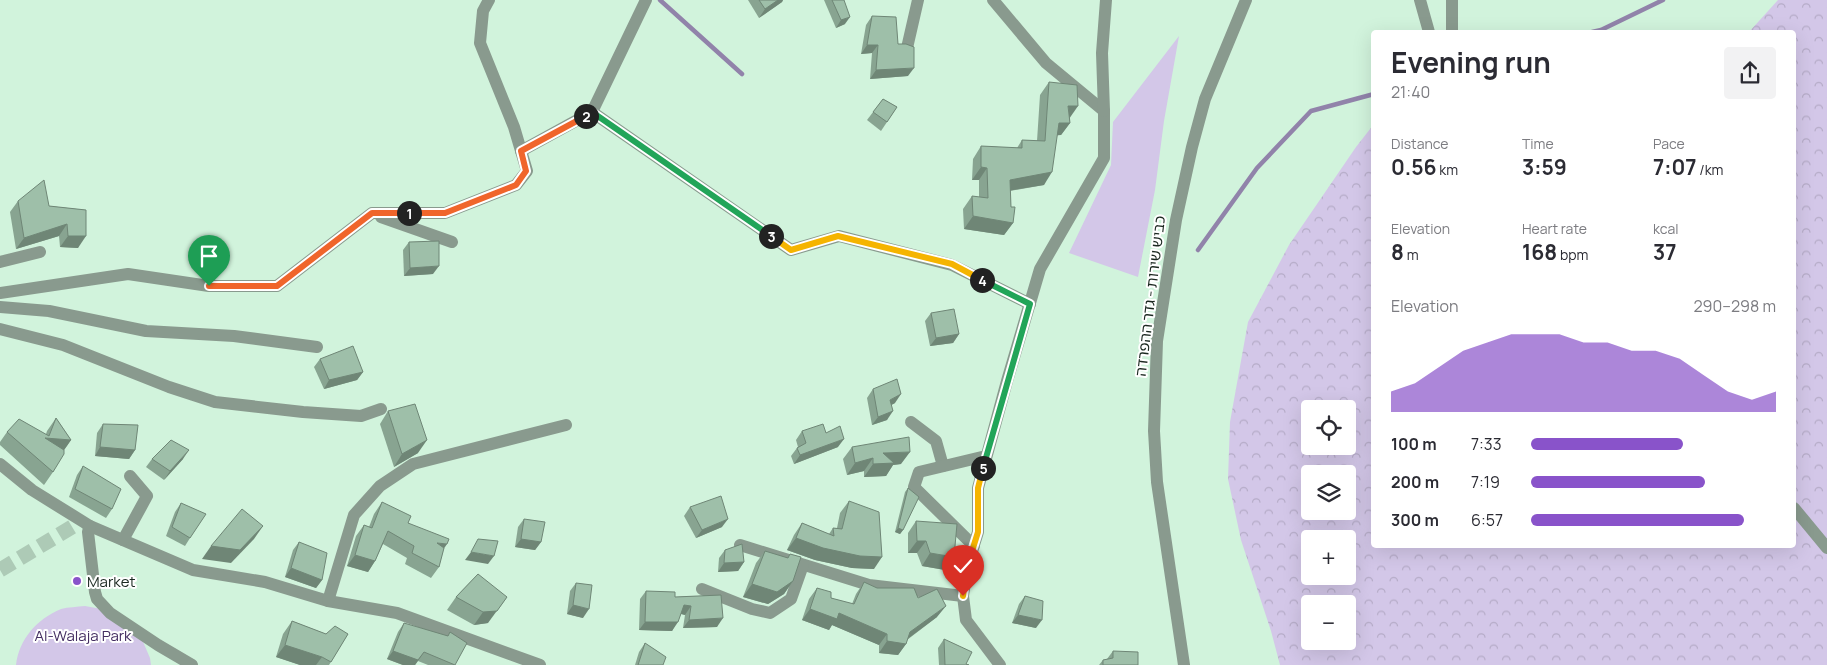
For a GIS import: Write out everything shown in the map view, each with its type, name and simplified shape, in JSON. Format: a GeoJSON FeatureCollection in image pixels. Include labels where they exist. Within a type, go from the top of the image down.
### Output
{"type":"FeatureCollection","features":[{"type":"Feature","properties":{"kind":"street"},"geometry":{"type":"LineString","coordinates":[[0,293],[128,274],[209,286],[277,286],[372,213],[445,213],[516,185],[526,171],[521,151],[514,127],[480,43],[483,11],[489,0]]}},
{"type":"Feature","properties":{"kind":"street"},"geometry":{"type":"LineString","coordinates":[[521,151],[592,112],[646,0]]}},
{"type":"Feature","properties":{"kind":"street"},"geometry":{"type":"LineString","coordinates":[[907,48],[918,0]]}},
{"type":"Feature","properties":{"kind":"street"},"geometry":{"type":"LineString","coordinates":[[993,0],[1046,63],[1104,111]]}},
{"type":"Feature","properties":{"kind":"street"},"geometry":{"type":"LineString","coordinates":[[1000,665],[966,620],[963,596],[967,567],[978,532],[978,488],[1040,268],[1104,158],[1102,53],[1106,0]]}},
{"type":"Feature","properties":{"kind":"street","name":"כביש שירות - גדר ההפרדה"},"geometry":{"type":"LineString","coordinates":[[1184,665],[1157,482],[1154,431],[1157,341],[1176,220],[1192,147],[1205,99],[1246,0]]}},
{"type":"Feature","properties":{"kind":"street"},"geometry":{"type":"LineString","coordinates":[[1420,0],[1428,30]]}},
{"type":"Feature","properties":{"kind":"street"},"geometry":{"type":"LineString","coordinates":[[1452,0],[1452,30]]}},
{"type":"Feature","properties":{"kind":"street"},"geometry":{"type":"LineString","coordinates":[[592,112],[791,250],[838,236],[952,264],[1030,304]]}},
{"type":"Feature","properties":{"kind":"street"},"geometry":{"type":"LineString","coordinates":[[372,213],[452,242]]}},
{"type":"Feature","properties":{"kind":"street"},"geometry":{"type":"LineString","coordinates":[[0,262],[40,252]]}},
{"type":"Feature","properties":{"kind":"street"},"geometry":{"type":"LineString","coordinates":[[0,307],[49,311],[146,331],[234,336],[317,347]]}},
{"type":"Feature","properties":{"kind":"street"},"geometry":{"type":"LineString","coordinates":[[0,329],[63,345],[169,387],[214,402],[360,416],[381,409]]}},
{"type":"Feature","properties":{"kind":"street"},"geometry":{"type":"LineString","coordinates":[[911,422],[936,441],[943,466]]}},
{"type":"Feature","properties":{"kind":"street"},"geometry":{"type":"LineString","coordinates":[[328,601],[354,515],[380,486],[413,464],[566,425]]}},
{"type":"Feature","properties":{"kind":"street"},"geometry":{"type":"LineString","coordinates":[[974,546],[914,487],[918,472],[986,456]]}},
{"type":"Feature","properties":{"kind":"street"},"geometry":{"type":"LineString","coordinates":[[0,464],[32,490],[90,526],[193,570],[265,582],[328,601],[397,613],[540,665]]}},
{"type":"Feature","properties":{"kind":"street"},"geometry":{"type":"LineString","coordinates":[[123,540],[147,496],[130,476]]}},
{"type":"Feature","properties":{"kind":"street"},"geometry":{"type":"LineString","coordinates":[[1796,510],[1827,548]]}},
{"type":"Feature","properties":{"kind":"street"},"geometry":{"type":"LineString","coordinates":[[90,526],[88,532],[95,592],[98,599],[110,613],[128,626],[192,665]]}},
{"type":"Feature","properties":{"kind":"street"},"geometry":{"type":"LineString","coordinates":[[740,545],[869,585],[963,596]]}},
{"type":"Feature","properties":{"kind":"street"},"geometry":{"type":"LineString","coordinates":[[702,590],[752,609],[770,613],[791,599],[803,565]]}},
{"type":"Feature","properties":{"kind":"green space"},"geometry":{"type":"Polygon","coordinates":[[[1778,0],[1827,0],[1827,665],[1280,665],[1271,631],[1241,540],[1228,479],[1230,422],[1248,322],[1289,245],[1371,128],[1371,548],[1796,548],[1796,30],[1751,30],[1778,0]]]}},
{"type":"Feature","properties":{"kind":"green space"},"geometry":{"type":"Polygon","coordinates":[[[1179,36],[1164,121],[1155,190],[1138,277],[1069,253],[1111,165],[1113,122],[1179,36]]]}},
{"type":"Feature","properties":{"kind":"green space","name":"Al-Walaja Park"},"geometry":{"type":"Polygon","coordinates":[[[85,606],[107,610],[141,637],[151,665],[16,665],[25,638],[44,618],[61,609],[85,606]]]}},
{"type":"Feature","properties":{"kind":"building"},"geometry":{"type":"Polygon","coordinates":[[[759,0],[778,0],[765,9],[759,0]]]}},
{"type":"Feature","properties":{"kind":"building"},"geometry":{"type":"Polygon","coordinates":[[[832,0],[844,0],[850,17],[841,20],[832,0]]]}},
{"type":"Feature","properties":{"kind":"building"},"geometry":{"type":"Polygon","coordinates":[[[872,16],[896,17],[898,44],[914,47],[914,68],[876,70],[878,45],[867,45],[872,16]]]}},
{"type":"Feature","properties":{"kind":"building"},"geometry":{"type":"Polygon","coordinates":[[[1049,82],[1077,85],[1078,106],[1068,106],[1070,123],[1059,123],[1052,172],[1010,180],[1011,207],[1015,207],[1013,223],[973,216],[972,196],[988,198],[987,168],[981,167],[981,146],[1022,148],[1022,140],[1045,141],[1049,82]]]}},
{"type":"Feature","properties":{"kind":"building"},"geometry":{"type":"Polygon","coordinates":[[[883,99],[897,107],[887,122],[873,112],[883,99]]]}},
{"type":"Feature","properties":{"kind":"building"},"geometry":{"type":"Polygon","coordinates":[[[44,180],[49,206],[86,210],[86,236],[68,236],[67,224],[24,238],[18,201],[44,180]]]}},
{"type":"Feature","properties":{"kind":"building"},"geometry":{"type":"Polygon","coordinates":[[[439,241],[439,266],[410,268],[409,242],[439,241]]]}},
{"type":"Feature","properties":{"kind":"building"},"geometry":{"type":"Polygon","coordinates":[[[954,309],[959,334],[936,338],[931,313],[954,309]]]}},
{"type":"Feature","properties":{"kind":"building"},"geometry":{"type":"Polygon","coordinates":[[[353,346],[363,372],[329,380],[320,359],[353,346]]]}},
{"type":"Feature","properties":{"kind":"building"},"geometry":{"type":"Polygon","coordinates":[[[897,379],[901,394],[890,400],[893,411],[878,417],[873,389],[897,379]]]}},
{"type":"Feature","properties":{"kind":"building"},"geometry":{"type":"Polygon","coordinates":[[[415,404],[427,440],[402,454],[388,411],[415,404]]]}},
{"type":"Feature","properties":{"kind":"building"},"geometry":{"type":"Polygon","coordinates":[[[56,418],[71,440],[45,438],[64,450],[64,454],[53,472],[7,432],[19,419],[49,436],[56,418]]]}},
{"type":"Feature","properties":{"kind":"building"},"geometry":{"type":"Polygon","coordinates":[[[103,424],[138,425],[135,450],[100,447],[103,424]]]}},
{"type":"Feature","properties":{"kind":"building"},"geometry":{"type":"Polygon","coordinates":[[[823,424],[826,433],[840,426],[844,439],[800,455],[797,448],[806,443],[802,431],[823,424]]]}},
{"type":"Feature","properties":{"kind":"building"},"geometry":{"type":"Polygon","coordinates":[[[909,437],[910,452],[883,453],[894,463],[873,464],[873,458],[855,463],[852,447],[909,437]]]}},
{"type":"Feature","properties":{"kind":"building"},"geometry":{"type":"Polygon","coordinates":[[[171,440],[189,450],[170,471],[152,459],[171,440]]]}},
{"type":"Feature","properties":{"kind":"building"},"geometry":{"type":"Polygon","coordinates":[[[83,466],[121,489],[112,509],[75,489],[83,466]]]}},
{"type":"Feature","properties":{"kind":"building"},"geometry":{"type":"Polygon","coordinates":[[[908,488],[919,497],[903,530],[898,528],[908,488]]]}},
{"type":"Feature","properties":{"kind":"building"},"geometry":{"type":"Polygon","coordinates":[[[721,496],[728,519],[702,530],[690,507],[721,496]]]}},
{"type":"Feature","properties":{"kind":"building"},"geometry":{"type":"Polygon","coordinates":[[[849,501],[879,512],[882,557],[860,556],[823,548],[796,538],[802,523],[834,536],[833,528],[842,529],[849,501]]]}},
{"type":"Feature","properties":{"kind":"building"},"geometry":{"type":"Polygon","coordinates":[[[382,502],[411,516],[408,523],[449,539],[447,544],[437,543],[444,548],[439,567],[412,553],[414,546],[388,531],[375,561],[355,555],[364,525],[372,528],[382,502]]]}},
{"type":"Feature","properties":{"kind":"building"},"geometry":{"type":"Polygon","coordinates":[[[181,503],[206,514],[190,538],[172,527],[181,503]]]}},
{"type":"Feature","properties":{"kind":"building"},"geometry":{"type":"Polygon","coordinates":[[[242,509],[263,526],[240,550],[211,546],[242,509]]]}},
{"type":"Feature","properties":{"kind":"building"},"geometry":{"type":"Polygon","coordinates":[[[524,519],[545,522],[541,542],[521,539],[524,519]]]}},
{"type":"Feature","properties":{"kind":"building"},"geometry":{"type":"Polygon","coordinates":[[[916,521],[957,524],[954,557],[930,553],[926,541],[917,541],[916,521]]]}},
{"type":"Feature","properties":{"kind":"building"},"geometry":{"type":"Polygon","coordinates":[[[478,539],[498,541],[494,556],[471,552],[478,539]]]}},
{"type":"Feature","properties":{"kind":"building"},"geometry":{"type":"Polygon","coordinates":[[[299,542],[327,553],[322,580],[291,568],[299,542]]]}},
{"type":"Feature","properties":{"kind":"building"},"geometry":{"type":"Polygon","coordinates":[[[742,544],[744,562],[724,563],[725,550],[742,544]]]}},
{"type":"Feature","properties":{"kind":"building"},"geometry":{"type":"Polygon","coordinates":[[[765,551],[788,558],[790,554],[801,557],[793,581],[777,592],[752,584],[765,551]]]}},
{"type":"Feature","properties":{"kind":"building"},"geometry":{"type":"Polygon","coordinates":[[[478,574],[507,597],[497,611],[483,612],[456,597],[478,574]]]}},
{"type":"Feature","properties":{"kind":"building"},"geometry":{"type":"Polygon","coordinates":[[[864,582],[877,588],[914,588],[918,598],[937,589],[946,606],[910,632],[906,644],[887,641],[887,634],[839,613],[837,619],[810,609],[817,588],[831,592],[831,598],[854,604],[864,582]]]}},
{"type":"Feature","properties":{"kind":"building"},"geometry":{"type":"Polygon","coordinates":[[[576,583],[592,585],[589,609],[573,605],[576,583]]]}},
{"type":"Feature","properties":{"kind":"building"},"geometry":{"type":"Polygon","coordinates":[[[646,591],[675,592],[675,597],[721,595],[723,618],[689,620],[691,606],[684,605],[678,622],[645,622],[646,591]]]}},
{"type":"Feature","properties":{"kind":"building"},"geometry":{"type":"Polygon","coordinates":[[[1025,596],[1043,601],[1042,620],[1018,615],[1025,596]]]}},
{"type":"Feature","properties":{"kind":"building"},"geometry":{"type":"Polygon","coordinates":[[[292,621],[326,634],[335,626],[348,634],[331,662],[322,657],[285,645],[292,621]]]}},
{"type":"Feature","properties":{"kind":"building"},"geometry":{"type":"Polygon","coordinates":[[[404,623],[448,636],[450,632],[467,643],[455,665],[424,652],[418,660],[393,651],[404,623]]]}},
{"type":"Feature","properties":{"kind":"building"},"geometry":{"type":"Polygon","coordinates":[[[944,639],[972,652],[966,664],[969,665],[945,665],[944,639]]]}},
{"type":"Feature","properties":{"kind":"building"},"geometry":{"type":"Polygon","coordinates":[[[645,643],[666,657],[663,665],[638,665],[645,643]]]}},
{"type":"Feature","properties":{"kind":"building"},"geometry":{"type":"Polygon","coordinates":[[[1113,651],[1138,652],[1138,665],[1103,665],[1103,660],[1113,658],[1113,651]]]}},
{"type":"Feature","properties":{"kind":"waterway"},"geometry":{"type":"LineString","coordinates":[[660,0],[742,74]]}},
{"type":"Feature","properties":{"kind":"waterway"},"geometry":{"type":"LineString","coordinates":[[1601,30],[1663,0]]}},
{"type":"Feature","properties":{"kind":"waterway"},"geometry":{"type":"LineString","coordinates":[[1198,250],[1257,168],[1311,111],[1371,95]]}},
{"type":"Feature","properties":{"kind":"tunnel"},"geometry":{"type":"LineString","coordinates":[[0,570],[82,521]]}},
{"type":"Feature","properties":{"kind":"place","name":"Market"},"geometry":{"type":"Point","coordinates":[77,581]}},
{"type":"Feature","properties":{"kind":"route"},"geometry":{"type":"LineString","coordinates":[[209,286],[277,286],[372,213],[445,213],[516,185],[526,171],[521,151],[592,112],[791,250],[838,236],[952,264],[1030,304],[978,488],[978,532],[967,567],[963,596]]}}]}
